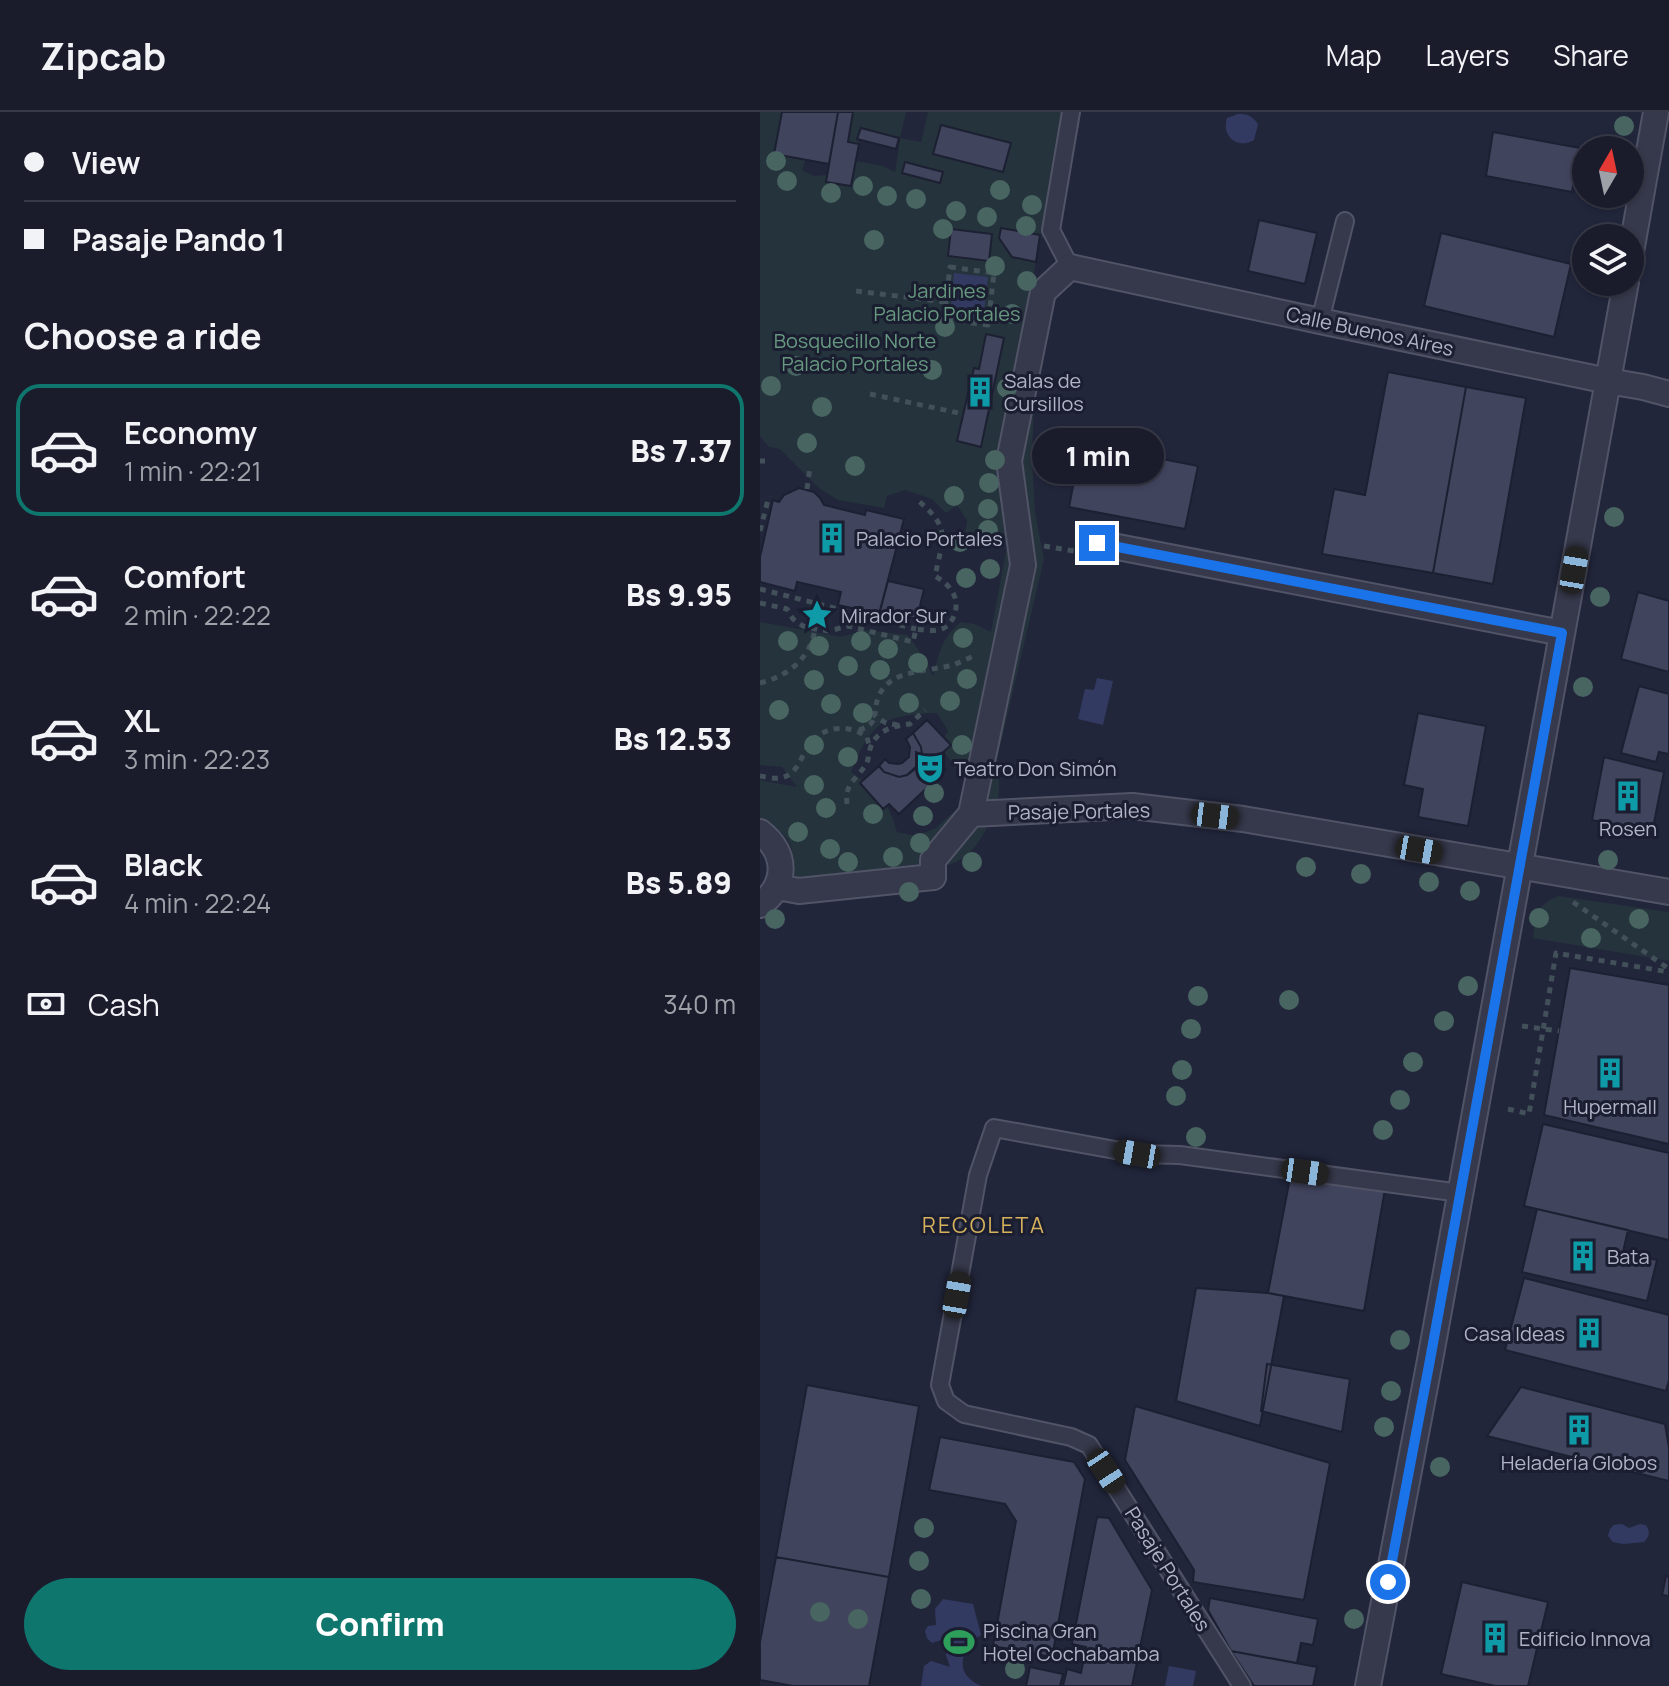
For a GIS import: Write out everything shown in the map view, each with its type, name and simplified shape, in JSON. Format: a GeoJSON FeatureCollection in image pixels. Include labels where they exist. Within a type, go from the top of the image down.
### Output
{"type":"FeatureCollection","features":[{"type":"Feature","properties":{"kind":"street"},"geometry":{"type":"LineString","coordinates":[[1636,224],[1656,112]]}},
{"type":"Feature","properties":{"kind":"street","name":"Calle Buenos Aires"},"geometry":{"type":"LineString","coordinates":[[1070,267],[1669,394]]}},
{"type":"Feature","properties":{"kind":"street"},"geometry":{"type":"LineString","coordinates":[[777,887],[799,891],[933,877],[933,860],[971,814],[1023,565],[1009,461],[1043,292],[1070,267]]}},
{"type":"Feature","properties":{"kind":"street"},"geometry":{"type":"LineString","coordinates":[[1376,1681],[1460,1193],[1623,296]]}},
{"type":"Feature","properties":{"kind":"street"},"geometry":{"type":"LineString","coordinates":[[1097,543],[1562,633]]}},
{"type":"Feature","properties":{"kind":"street","name":"Pasaje Portales"},"geometry":{"type":"LineString","coordinates":[[971,814],[1132,806],[1243,819],[1669,892]]}},
{"type":"Feature","properties":{"kind":"street"},"geometry":{"type":"LineString","coordinates":[[760,832],[777,850],[781,875],[770,898],[760,905]]}},
{"type":"Feature","properties":{"kind":"lane"},"geometry":{"type":"LineString","coordinates":[[1070,267],[1051,230],[1071,112]]}},
{"type":"Feature","properties":{"kind":"lane"},"geometry":{"type":"LineString","coordinates":[[1320,321],[1345,221]]}},
{"type":"Feature","properties":{"kind":"lane","name":"Pasaje Portales"},"geometry":{"type":"LineString","coordinates":[[1242,1686],[1089,1445],[1071,1437],[964,1414],[946,1401],[940,1385],[978,1175],[994,1128],[1137,1154],[1180,1155],[1460,1193]]}},
{"type":"Feature","properties":{"kind":"path"},"geometry":{"type":"LineString","coordinates":[[950,267],[994,273],[988,325],[944,319],[946,302],[950,267]]}},
{"type":"Feature","properties":{"kind":"path"},"geometry":{"type":"LineString","coordinates":[[856,291],[946,302]]}},
{"type":"Feature","properties":{"kind":"path"},"geometry":{"type":"LineString","coordinates":[[870,394],[963,414]]}},
{"type":"Feature","properties":{"kind":"path"},"geometry":{"type":"LineString","coordinates":[[807,489],[810,467]]}},
{"type":"Feature","properties":{"kind":"path"},"geometry":{"type":"LineString","coordinates":[[760,531],[769,496]]}},
{"type":"Feature","properties":{"kind":"path"},"geometry":{"type":"LineString","coordinates":[[760,589],[916,629],[943,629],[951,622],[956,610],[954,596],[945,583],[935,576],[943,536],[931,512],[915,498]]}},
{"type":"Feature","properties":{"kind":"path"},"geometry":{"type":"LineString","coordinates":[[1020,540],[1072,552],[1097,543]]}},
{"type":"Feature","properties":{"kind":"path"},"geometry":{"type":"LineString","coordinates":[[760,603],[787,609],[793,619],[815,629],[829,631],[848,626],[913,642],[916,629]]}},
{"type":"Feature","properties":{"kind":"path"},"geometry":{"type":"LineString","coordinates":[[760,683],[775,679],[797,664],[808,653],[815,629]]}},
{"type":"Feature","properties":{"kind":"path"},"geometry":{"type":"LineString","coordinates":[[760,776],[781,778],[795,770],[813,739],[831,730],[868,727],[875,716],[880,690],[897,677],[955,664],[977,654]]}},
{"type":"Feature","properties":{"kind":"path"},"geometry":{"type":"LineString","coordinates":[[875,716],[886,723],[910,724],[925,710]]}},
{"type":"Feature","properties":{"kind":"path"},"geometry":{"type":"LineString","coordinates":[[847,804],[846,792],[852,780],[868,764],[874,739],[898,725]]}},
{"type":"Feature","properties":{"kind":"path"},"geometry":{"type":"LineString","coordinates":[[858,730],[867,737],[870,750]]}},
{"type":"Feature","properties":{"kind":"path"},"geometry":{"type":"LineString","coordinates":[[1573,902],[1669,971]]}},
{"type":"Feature","properties":{"kind":"path"},"geometry":{"type":"LineString","coordinates":[[1508,1109],[1529,1114],[1556,953],[1669,971]]}},
{"type":"Feature","properties":{"kind":"path"},"geometry":{"type":"LineString","coordinates":[[1522,1026],[1559,1031]]}},
{"type":"Feature","properties":{"kind":"green space"},"geometry":{"type":"Polygon","coordinates":[[[760,112],[782,112],[778,133],[808,153],[802,170],[814,176],[846,173],[857,161],[883,166],[895,172],[900,139],[861,129],[859,144],[848,142],[853,112],[906,112],[900,138],[921,142],[928,112],[1062,112],[1049,184],[1054,186],[1046,235],[1039,239],[1031,293],[1053,298],[1034,399],[1032,456],[1035,512],[1044,559],[996,764],[999,787],[997,803],[977,845],[963,858],[949,865],[883,875],[797,878],[793,874],[789,842],[778,830],[760,820],[760,780],[797,787],[782,767],[760,765],[760,622],[841,637],[865,630],[908,635],[933,676],[945,640],[961,622],[975,624],[991,632],[1007,545],[964,541],[967,520],[958,507],[946,513],[932,499],[905,490],[887,496],[884,508],[838,500],[820,489],[780,449],[769,447],[760,436],[760,112]],[[937,713],[903,716],[881,724],[858,755],[851,772],[881,796],[897,832],[916,836],[936,828],[959,807],[966,768],[955,768],[940,745],[948,731],[937,713]]]}},
{"type":"Feature","properties":{"kind":"green space"},"geometry":{"type":"Polygon","coordinates":[[[1558,896],[1669,912],[1669,961],[1533,938],[1538,912],[1545,903],[1558,896]]]}},
{"type":"Feature","properties":{"kind":"water"},"geometry":{"type":"Polygon","coordinates":[[[1238,114],[1250,116],[1258,124],[1254,140],[1248,143],[1236,142],[1228,136],[1227,118],[1238,114]]]}},
{"type":"Feature","properties":{"kind":"water"},"geometry":{"type":"Polygon","coordinates":[[[954,273],[988,277],[983,319],[950,315],[954,273]]]}},
{"type":"Feature","properties":{"kind":"water"},"geometry":{"type":"Polygon","coordinates":[[[1097,678],[1113,681],[1103,725],[1078,719],[1085,689],[1094,690],[1097,678]]]}},
{"type":"Feature","properties":{"kind":"water"},"geometry":{"type":"Polygon","coordinates":[[[1622,1524],[1629,1528],[1646,1525],[1649,1532],[1647,1538],[1644,1542],[1613,1542],[1608,1536],[1610,1529],[1622,1524]]]}},
{"type":"Feature","properties":{"kind":"water","name":"Piscina Gran Hotel Cochabamba"},"geometry":{"type":"Polygon","coordinates":[[[943,1599],[973,1604],[981,1635],[967,1649],[963,1667],[970,1679],[981,1686],[921,1686],[924,1666],[931,1661],[950,1667],[946,1655],[947,1638],[932,1643],[925,1631],[928,1626],[936,1625],[935,1609],[943,1599]]]}},
{"type":"Feature","properties":{"kind":"water"},"geometry":{"type":"Polygon","coordinates":[[[1169,1666],[1196,1671],[1193,1686],[1165,1686],[1169,1666]]]}},
{"type":"Feature","properties":{"kind":"building"},"geometry":{"type":"Polygon","coordinates":[[[782,112],[838,112],[829,164],[774,154],[782,112]]]}},
{"type":"Feature","properties":{"kind":"building"},"geometry":{"type":"Polygon","coordinates":[[[838,112],[853,112],[848,142],[859,144],[851,186],[826,182],[838,112]]]}},
{"type":"Feature","properties":{"kind":"building"},"geometry":{"type":"Polygon","coordinates":[[[941,125],[1011,143],[1003,172],[933,154],[941,125]]]}},
{"type":"Feature","properties":{"kind":"building"},"geometry":{"type":"Polygon","coordinates":[[[861,128],[899,138],[896,149],[857,139],[861,128]]]}},
{"type":"Feature","properties":{"kind":"building"},"geometry":{"type":"Polygon","coordinates":[[[1493,132],[1572,147],[1572,192],[1486,176],[1493,132]]]}},
{"type":"Feature","properties":{"kind":"building"},"geometry":{"type":"Polygon","coordinates":[[[905,162],[943,172],[940,183],[902,173],[905,162]]]}},
{"type":"Feature","properties":{"kind":"building"},"geometry":{"type":"Polygon","coordinates":[[[1259,220],[1317,233],[1305,284],[1248,271],[1259,220]]]}},
{"type":"Feature","properties":{"kind":"building"},"geometry":{"type":"Polygon","coordinates":[[[1001,228],[1040,235],[1036,262],[1012,257],[999,238],[1001,228]]]}},
{"type":"Feature","properties":{"kind":"building"},"geometry":{"type":"Polygon","coordinates":[[[951,229],[992,234],[989,261],[948,256],[951,229]]]}},
{"type":"Feature","properties":{"kind":"building"},"geometry":{"type":"Polygon","coordinates":[[[1441,233],[1571,264],[1554,337],[1424,306],[1441,233]]]}},
{"type":"Feature","properties":{"kind":"building","name":"Salas de Cursillos"},"geometry":{"type":"Polygon","coordinates":[[[986,334],[1004,338],[981,447],[957,441],[974,368],[979,369],[986,334]]]}},
{"type":"Feature","properties":{"kind":"building"},"geometry":{"type":"Polygon","coordinates":[[[1388,372],[1466,387],[1433,573],[1322,554],[1334,489],[1365,495],[1388,372]]]}},
{"type":"Feature","properties":{"kind":"building"},"geometry":{"type":"Polygon","coordinates":[[[1466,387],[1526,398],[1493,584],[1433,573],[1466,387]]]}},
{"type":"Feature","properties":{"kind":"building"},"geometry":{"type":"Polygon","coordinates":[[[1083,434],[1164,449],[1162,459],[1198,466],[1185,529],[1069,507],[1083,434]]]}},
{"type":"Feature","properties":{"kind":"building","name":"Palacio Portales"},"geometry":{"type":"Polygon","coordinates":[[[799,488],[814,492],[824,505],[865,515],[866,510],[904,519],[879,614],[838,605],[841,592],[797,582],[795,591],[760,582],[760,557],[773,500],[779,502],[784,495],[799,488]]]}},
{"type":"Feature","properties":{"kind":"building"},"geometry":{"type":"Polygon","coordinates":[[[888,581],[924,589],[917,619],[880,611],[888,581]]]}},
{"type":"Feature","properties":{"kind":"building"},"geometry":{"type":"Polygon","coordinates":[[[1638,592],[1669,601],[1669,672],[1621,659],[1638,592]]]}},
{"type":"Feature","properties":{"kind":"building"},"geometry":{"type":"Polygon","coordinates":[[[1639,686],[1669,694],[1669,754],[1659,752],[1656,762],[1621,753],[1639,686]]]}},
{"type":"Feature","properties":{"kind":"building"},"geometry":{"type":"Polygon","coordinates":[[[1418,713],[1486,726],[1468,826],[1418,817],[1423,789],[1404,785],[1418,713]]]}},
{"type":"Feature","properties":{"kind":"building","name":"Teatro Don Simón"},"geometry":{"type":"Polygon","coordinates":[[[927,720],[951,745],[936,759],[946,770],[899,814],[889,804],[883,809],[860,783],[879,766],[884,772],[899,777],[914,770],[922,755],[913,733],[927,720]]]}},
{"type":"Feature","properties":{"kind":"building"},"geometry":{"type":"Polygon","coordinates":[[[913,733],[921,747],[919,764],[907,775],[899,777],[884,772],[879,766],[885,759],[898,764],[909,757],[910,747],[906,739],[913,733]]]}},
{"type":"Feature","properties":{"kind":"building","name":"Rosen"},"geometry":{"type":"Polygon","coordinates":[[[1604,757],[1664,772],[1652,833],[1592,820],[1604,757]]]}},
{"type":"Feature","properties":{"kind":"building","name":"Hupermall"},"geometry":{"type":"Polygon","coordinates":[[[1570,968],[1669,985],[1669,1144],[1544,1115],[1570,968]]]}},
{"type":"Feature","properties":{"kind":"building"},"geometry":{"type":"Polygon","coordinates":[[[1543,1124],[1669,1153],[1669,1240],[1524,1206],[1543,1124]]]}},
{"type":"Feature","properties":{"kind":"building"},"geometry":{"type":"Polygon","coordinates":[[[1290,1178],[1385,1189],[1364,1311],[1268,1293],[1290,1178]]]}},
{"type":"Feature","properties":{"kind":"building","name":"Bata"},"geometry":{"type":"Polygon","coordinates":[[[1537,1209],[1628,1230],[1623,1252],[1657,1260],[1647,1301],[1522,1272],[1537,1209]]]}},
{"type":"Feature","properties":{"kind":"building","name":"Casa Ideas"},"geometry":{"type":"Polygon","coordinates":[[[1524,1278],[1669,1315],[1669,1380],[1666,1391],[1505,1350],[1524,1278]]]}},
{"type":"Feature","properties":{"kind":"building"},"geometry":{"type":"Polygon","coordinates":[[[1196,1288],[1284,1296],[1260,1426],[1176,1401],[1196,1288]]]}},
{"type":"Feature","properties":{"kind":"building"},"geometry":{"type":"Polygon","coordinates":[[[1267,1364],[1350,1379],[1342,1432],[1261,1411],[1267,1364]]]}},
{"type":"Feature","properties":{"kind":"building"},"geometry":{"type":"Polygon","coordinates":[[[807,1385],[919,1406],[889,1577],[776,1557],[807,1385]]]}},
{"type":"Feature","properties":{"kind":"building","name":"Heladería Globos"},"geometry":{"type":"Polygon","coordinates":[[[1521,1387],[1665,1424],[1669,1481],[1487,1436],[1521,1387]]]}},
{"type":"Feature","properties":{"kind":"building"},"geometry":{"type":"Polygon","coordinates":[[[1135,1406],[1330,1463],[1304,1600],[1193,1582],[1194,1570],[1125,1460],[1135,1406]]]}},
{"type":"Feature","properties":{"kind":"building"},"geometry":{"type":"Polygon","coordinates":[[[940,1437],[1074,1462],[1085,1479],[1052,1657],[993,1646],[1016,1521],[1005,1504],[929,1490],[940,1437]]]}},
{"type":"Feature","properties":{"kind":"building"},"geometry":{"type":"Polygon","coordinates":[[[1097,1517],[1109,1518],[1152,1590],[1132,1686],[1063,1686],[1067,1669],[1081,1673],[1086,1647],[1072,1644],[1097,1517]]]}},
{"type":"Feature","properties":{"kind":"building"},"geometry":{"type":"Polygon","coordinates":[[[776,1557],[889,1577],[869,1686],[793,1686],[760,1680],[760,1642],[776,1557]]]}},
{"type":"Feature","properties":{"kind":"building"},"geometry":{"type":"Polygon","coordinates":[[[1666,1576],[1669,1577],[1669,1596],[1662,1595],[1666,1576]]]}},
{"type":"Feature","properties":{"kind":"building","name":"Edificio Innova"},"geometry":{"type":"Polygon","coordinates":[[[1462,1582],[1548,1602],[1528,1686],[1495,1686],[1441,1674],[1462,1582]]]}},
{"type":"Feature","properties":{"kind":"building"},"geometry":{"type":"Polygon","coordinates":[[[1210,1598],[1318,1619],[1313,1645],[1301,1643],[1297,1663],[1231,1651],[1208,1610],[1210,1598]]]}},
{"type":"Feature","properties":{"kind":"building"},"geometry":{"type":"Polygon","coordinates":[[[1231,1651],[1317,1667],[1313,1686],[1254,1686],[1231,1651]]]}},
{"type":"Feature","properties":{"kind":"building"},"geometry":{"type":"Polygon","coordinates":[[[1030,1667],[1063,1674],[1060,1686],[1026,1686],[1030,1667]]]}},
{"type":"Feature","properties":{"kind":"place","name":"Salas de Cursillos"},"geometry":{"type":"Point","coordinates":[980,392]}},
{"type":"Feature","properties":{"kind":"place","name":"Palacio Portales"},"geometry":{"type":"Point","coordinates":[832,538]}},
{"type":"Feature","properties":{"kind":"place","name":"Mirador Sur"},"geometry":{"type":"Point","coordinates":[817,615]}},
{"type":"Feature","properties":{"kind":"place","name":"Teatro Don Simón"},"geometry":{"type":"Point","coordinates":[930,768]}},
{"type":"Feature","properties":{"kind":"place","name":"Rosen"},"geometry":{"type":"Point","coordinates":[1628,796]}},
{"type":"Feature","properties":{"kind":"place","name":"Hupermall"},"geometry":{"type":"Point","coordinates":[1610,1073]}},
{"type":"Feature","properties":{"kind":"place","name":"Bata"},"geometry":{"type":"Point","coordinates":[1583,1256]}},
{"type":"Feature","properties":{"kind":"place","name":"Casa Ideas"},"geometry":{"type":"Point","coordinates":[1589,1333]}},
{"type":"Feature","properties":{"kind":"place","name":"Heladería Globos"},"geometry":{"type":"Point","coordinates":[1579,1430]}},
{"type":"Feature","properties":{"kind":"place","name":"Edificio Innova"},"geometry":{"type":"Point","coordinates":[1495,1638]}},
{"type":"Feature","properties":{"kind":"place","name":"Piscina Gran Hotel Cochabamba"},"geometry":{"type":"Point","coordinates":[959,1642]}},
{"type":"Feature","properties":{"kind":"district","name":"RECOLETA"},"geometry":{"type":"Point","coordinates":[984,1225]}},
{"type":"Feature","properties":{"kind":"route"},"geometry":{"type":"LineString","coordinates":[[1097,543],[1562,633],[1388,1582]]}},
{"type":"Feature","properties":{"kind":"park label","name":"Jardines Palacio Portales"},"geometry":{"type":"Point","coordinates":[947,302]}},
{"type":"Feature","properties":{"kind":"park label","name":"Bosquecillo Norte Palacio Portales"},"geometry":{"type":"Point","coordinates":[855,352]}}]}
